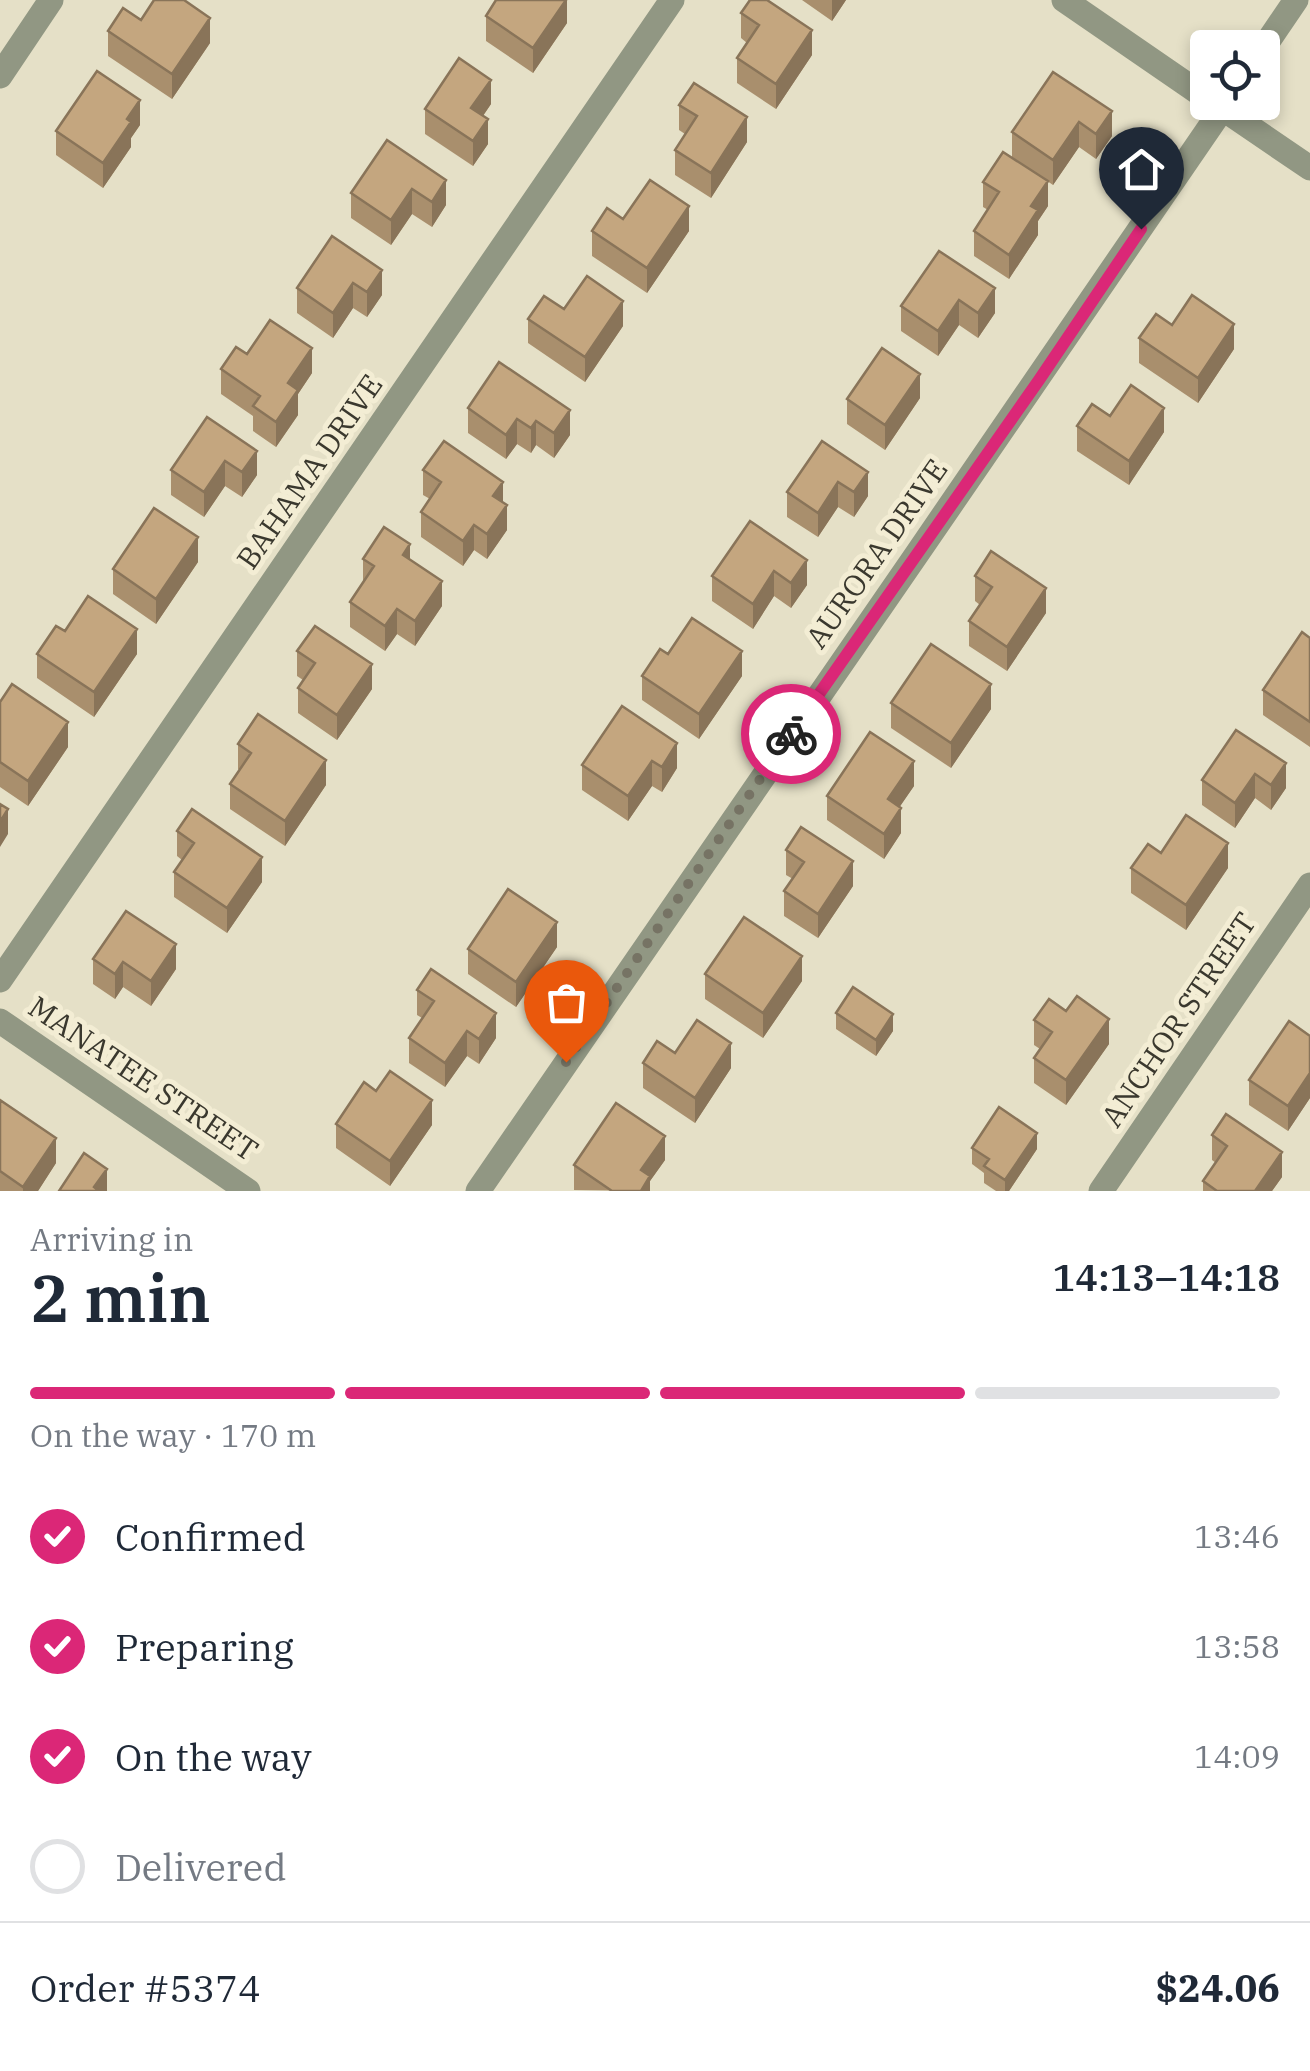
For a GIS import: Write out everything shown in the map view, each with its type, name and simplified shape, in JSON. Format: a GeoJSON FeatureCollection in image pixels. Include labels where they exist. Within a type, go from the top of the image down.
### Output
{"type":"FeatureCollection","features":[{"type":"Feature","properties":{"kind":"street"},"geometry":{"type":"LineString","coordinates":[[0,76],[52,0]]}},
{"type":"Feature","properties":{"kind":"street","name":"BAHAMA DRIVE"},"geometry":{"type":"LineString","coordinates":[[0,980],[672,0]]}},
{"type":"Feature","properties":{"kind":"street"},"geometry":{"type":"LineString","coordinates":[[1064,0],[1190,85]]}},
{"type":"Feature","properties":{"kind":"street"},"geometry":{"type":"LineString","coordinates":[[1276,30],[1296,0]]}},
{"type":"Feature","properties":{"kind":"street","name":"AURORA DRIVE"},"geometry":{"type":"LineString","coordinates":[[478,1191],[852,645],[1039,380],[1206,120]]}},
{"type":"Feature","properties":{"kind":"street"},"geometry":{"type":"LineString","coordinates":[[1241,120],[1310,168]]}},
{"type":"Feature","properties":{"kind":"street","name":"ANCHOR STREET"},"geometry":{"type":"LineString","coordinates":[[1101,1191],[1310,886]]}},
{"type":"Feature","properties":{"kind":"street","name":"MANATEE STREET"},"geometry":{"type":"LineString","coordinates":[[0,1021],[248,1191]]}},
{"type":"Feature","properties":{"kind":"building"},"geometry":{"type":"Polygon","coordinates":[[[154,0],[184,0],[210,18],[172,74],[108,31],[123,8],[141,20],[154,0]]]}},
{"type":"Feature","properties":{"kind":"building"},"geometry":{"type":"Polygon","coordinates":[[[496,0],[566,0],[533,48],[486,16],[496,0]]]}},
{"type":"Feature","properties":{"kind":"building"},"geometry":{"type":"Polygon","coordinates":[[[750,0],[767,0],[812,30],[776,84],[737,58],[759,25],[741,13],[750,0]]]}},
{"type":"Feature","properties":{"kind":"building"},"geometry":{"type":"Polygon","coordinates":[[[459,58],[491,80],[471,108],[488,119],[473,141],[425,109],[459,58]]]}},
{"type":"Feature","properties":{"kind":"building"},"geometry":{"type":"Polygon","coordinates":[[[97,71],[140,100],[127,119],[131,122],[103,163],[56,131],[97,71]]]}},
{"type":"Feature","properties":{"kind":"building"},"geometry":{"type":"Polygon","coordinates":[[[1053,72],[1112,111],[1096,134],[1079,122],[1053,160],[1012,132],[1053,72]]]}},
{"type":"Feature","properties":{"kind":"building"},"geometry":{"type":"Polygon","coordinates":[[[694,83],[747,117],[711,173],[675,150],[697,116],[679,105],[694,83]]]}},
{"type":"Feature","properties":{"kind":"building"},"geometry":{"type":"Polygon","coordinates":[[[387,140],[446,180],[432,202],[412,189],[391,220],[351,193],[387,140]]]}},
{"type":"Feature","properties":{"kind":"building"},"geometry":{"type":"Polygon","coordinates":[[[1003,152],[1048,181],[1031,206],[1038,210],[1009,255],[974,231],[999,192],[983,182],[1003,152]]]}},
{"type":"Feature","properties":{"kind":"building"},"geometry":{"type":"Polygon","coordinates":[[[650,180],[689,206],[647,268],[592,231],[607,208],[623,219],[650,180]]]}},
{"type":"Feature","properties":{"kind":"building"},"geometry":{"type":"Polygon","coordinates":[[[332,236],[382,270],[367,292],[353,283],[333,313],[297,288],[332,236]]]}},
{"type":"Feature","properties":{"kind":"building"},"geometry":{"type":"Polygon","coordinates":[[[939,251],[995,288],[978,313],[959,300],[938,331],[901,306],[939,251]]]}},
{"type":"Feature","properties":{"kind":"building"},"geometry":{"type":"Polygon","coordinates":[[[587,276],[623,301],[585,357],[528,319],[544,296],[564,309],[587,276]]]}},
{"type":"Feature","properties":{"kind":"building"},"geometry":{"type":"Polygon","coordinates":[[[1192,295],[1234,324],[1198,378],[1139,338],[1156,314],[1172,325],[1192,295]]]}},
{"type":"Feature","properties":{"kind":"building"},"geometry":{"type":"Polygon","coordinates":[[[270,320],[312,348],[288,383],[298,390],[276,422],[253,406],[260,396],[221,369],[236,347],[247,354],[270,320]]]}},
{"type":"Feature","properties":{"kind":"building"},"geometry":{"type":"Polygon","coordinates":[[[882,348],[920,374],[885,425],[847,399],[882,348]]]}},
{"type":"Feature","properties":{"kind":"building"},"geometry":{"type":"Polygon","coordinates":[[[499,362],[570,410],[554,433],[536,421],[531,428],[517,419],[506,435],[468,408],[499,362]]]}},
{"type":"Feature","properties":{"kind":"building"},"geometry":{"type":"Polygon","coordinates":[[[1131,385],[1164,408],[1129,461],[1077,426],[1092,404],[1110,416],[1131,385]]]}},
{"type":"Feature","properties":{"kind":"building"},"geometry":{"type":"Polygon","coordinates":[[[207,417],[257,451],[242,472],[225,461],[204,492],[171,470],[207,417]]]}},
{"type":"Feature","properties":{"kind":"building"},"geometry":{"type":"Polygon","coordinates":[[[444,441],[503,482],[493,496],[507,505],[487,534],[474,525],[463,541],[421,512],[441,482],[423,470],[444,441]]]}},
{"type":"Feature","properties":{"kind":"building"},"geometry":{"type":"Polygon","coordinates":[[[822,441],[868,472],[854,492],[838,482],[818,513],[787,492],[822,441]]]}},
{"type":"Feature","properties":{"kind":"building"},"geometry":{"type":"Polygon","coordinates":[[[154,508],[198,537],[156,599],[113,569],[154,508]]]}},
{"type":"Feature","properties":{"kind":"building"},"geometry":{"type":"Polygon","coordinates":[[[750,521],[807,560],[791,583],[774,571],[753,604],[712,576],[750,521]]]}},
{"type":"Feature","properties":{"kind":"building"},"geometry":{"type":"Polygon","coordinates":[[[384,527],[410,544],[403,555],[442,581],[415,621],[397,609],[385,626],[350,602],[374,566],[363,559],[384,527]]]}},
{"type":"Feature","properties":{"kind":"building"},"geometry":{"type":"Polygon","coordinates":[[[991,551],[1046,588],[1007,647],[969,621],[992,587],[975,576],[991,551]]]}},
{"type":"Feature","properties":{"kind":"building"},"geometry":{"type":"Polygon","coordinates":[[[88,596],[137,629],[94,692],[37,654],[56,626],[65,631],[88,596]]]}},
{"type":"Feature","properties":{"kind":"building"},"geometry":{"type":"Polygon","coordinates":[[[692,618],[742,651],[699,714],[642,676],[660,649],[668,654],[692,618]]]}},
{"type":"Feature","properties":{"kind":"building"},"geometry":{"type":"Polygon","coordinates":[[[315,626],[372,664],[337,715],[298,688],[315,663],[297,651],[315,626]]]}},
{"type":"Feature","properties":{"kind":"building"},"geometry":{"type":"Polygon","coordinates":[[[1302,632],[1310,638],[1310,722],[1263,690],[1302,632]]]}},
{"type":"Feature","properties":{"kind":"building"},"geometry":{"type":"Polygon","coordinates":[[[931,644],[991,684],[951,743],[891,703],[931,644]]]}},
{"type":"Feature","properties":{"kind":"building"},"geometry":{"type":"Polygon","coordinates":[[[12,684],[68,722],[28,781],[0,762],[0,702],[12,684]]]}},
{"type":"Feature","properties":{"kind":"building"},"geometry":{"type":"Polygon","coordinates":[[[622,706],[677,743],[662,767],[652,761],[628,796],[582,765],[622,706]]]}},
{"type":"Feature","properties":{"kind":"building"},"geometry":{"type":"Polygon","coordinates":[[[258,714],[326,760],[285,821],[230,784],[251,753],[238,744],[258,714]]]}},
{"type":"Feature","properties":{"kind":"building"},"geometry":{"type":"Polygon","coordinates":[[[1236,730],[1286,763],[1271,785],[1255,774],[1235,803],[1202,780],[1236,730]]]}},
{"type":"Feature","properties":{"kind":"building"},"geometry":{"type":"Polygon","coordinates":[[[870,732],[914,761],[888,799],[901,808],[884,834],[827,796],[870,732]]]}},
{"type":"Feature","properties":{"kind":"building"},"geometry":{"type":"Polygon","coordinates":[[[0,804],[8,809],[0,822],[0,804]]]}},
{"type":"Feature","properties":{"kind":"building"},"geometry":{"type":"Polygon","coordinates":[[[192,809],[262,857],[227,908],[174,872],[194,843],[177,831],[192,809]]]}},
{"type":"Feature","properties":{"kind":"building"},"geometry":{"type":"Polygon","coordinates":[[[1186,815],[1228,843],[1186,905],[1131,868],[1148,844],[1161,853],[1186,815]]]}},
{"type":"Feature","properties":{"kind":"building"},"geometry":{"type":"Polygon","coordinates":[[[801,827],[853,861],[818,914],[784,891],[804,862],[786,850],[801,827]]]}},
{"type":"Feature","properties":{"kind":"building"},"geometry":{"type":"Polygon","coordinates":[[[508,889],[557,922],[516,982],[468,949],[508,889]]]}},
{"type":"Feature","properties":{"kind":"building"},"geometry":{"type":"Polygon","coordinates":[[[126,911],[176,944],[151,981],[123,962],[115,974],[93,959],[126,911]]]}},
{"type":"Feature","properties":{"kind":"building"},"geometry":{"type":"Polygon","coordinates":[[[744,917],[802,956],[763,1013],[705,974],[744,917]]]}},
{"type":"Feature","properties":{"kind":"building"},"geometry":{"type":"Polygon","coordinates":[[[431,969],[496,1013],[479,1039],[467,1031],[445,1063],[409,1038],[434,1001],[417,990],[431,969]]]}},
{"type":"Feature","properties":{"kind":"building"},"geometry":{"type":"Polygon","coordinates":[[[853,987],[893,1014],[876,1040],[836,1013],[853,987]]]}},
{"type":"Feature","properties":{"kind":"building"},"geometry":{"type":"Polygon","coordinates":[[[1077,996],[1109,1019],[1066,1080],[1034,1058],[1052,1032],[1034,1020],[1049,999],[1066,1011],[1077,996]]]}},
{"type":"Feature","properties":{"kind":"building"},"geometry":{"type":"Polygon","coordinates":[[[697,1020],[731,1043],[695,1098],[643,1063],[657,1041],[675,1053],[697,1020]]]}},
{"type":"Feature","properties":{"kind":"building"},"geometry":{"type":"Polygon","coordinates":[[[1289,1021],[1310,1036],[1310,1073],[1288,1106],[1249,1080],[1289,1021]]]}},
{"type":"Feature","properties":{"kind":"building"},"geometry":{"type":"Polygon","coordinates":[[[390,1071],[432,1100],[390,1161],[336,1124],[364,1082],[376,1091],[390,1071]]]}},
{"type":"Feature","properties":{"kind":"building"},"geometry":{"type":"Polygon","coordinates":[[[0,1100],[56,1138],[23,1187],[0,1171],[0,1100]]]}},
{"type":"Feature","properties":{"kind":"building"},"geometry":{"type":"Polygon","coordinates":[[[616,1103],[665,1136],[641,1170],[650,1176],[641,1191],[612,1191],[574,1165],[616,1103]]]}},
{"type":"Feature","properties":{"kind":"building"},"geometry":{"type":"Polygon","coordinates":[[[999,1107],[1037,1133],[1005,1180],[984,1166],[989,1159],[972,1148],[999,1107]]]}},
{"type":"Feature","properties":{"kind":"building"},"geometry":{"type":"Polygon","coordinates":[[[1226,1114],[1282,1152],[1255,1191],[1217,1191],[1203,1181],[1227,1146],[1212,1135],[1226,1114]]]}},
{"type":"Feature","properties":{"kind":"building"},"geometry":{"type":"Polygon","coordinates":[[[84,1153],[107,1169],[94,1187],[99,1191],[59,1191],[84,1153]]]}},
{"type":"Feature","properties":{"kind":"way so far"},"geometry":{"type":"LineString","coordinates":[[566,1062],[791,734]]}},
{"type":"Feature","properties":{"kind":"route"},"geometry":{"type":"LineString","coordinates":[[791,734],[1141,229]]}}]}
